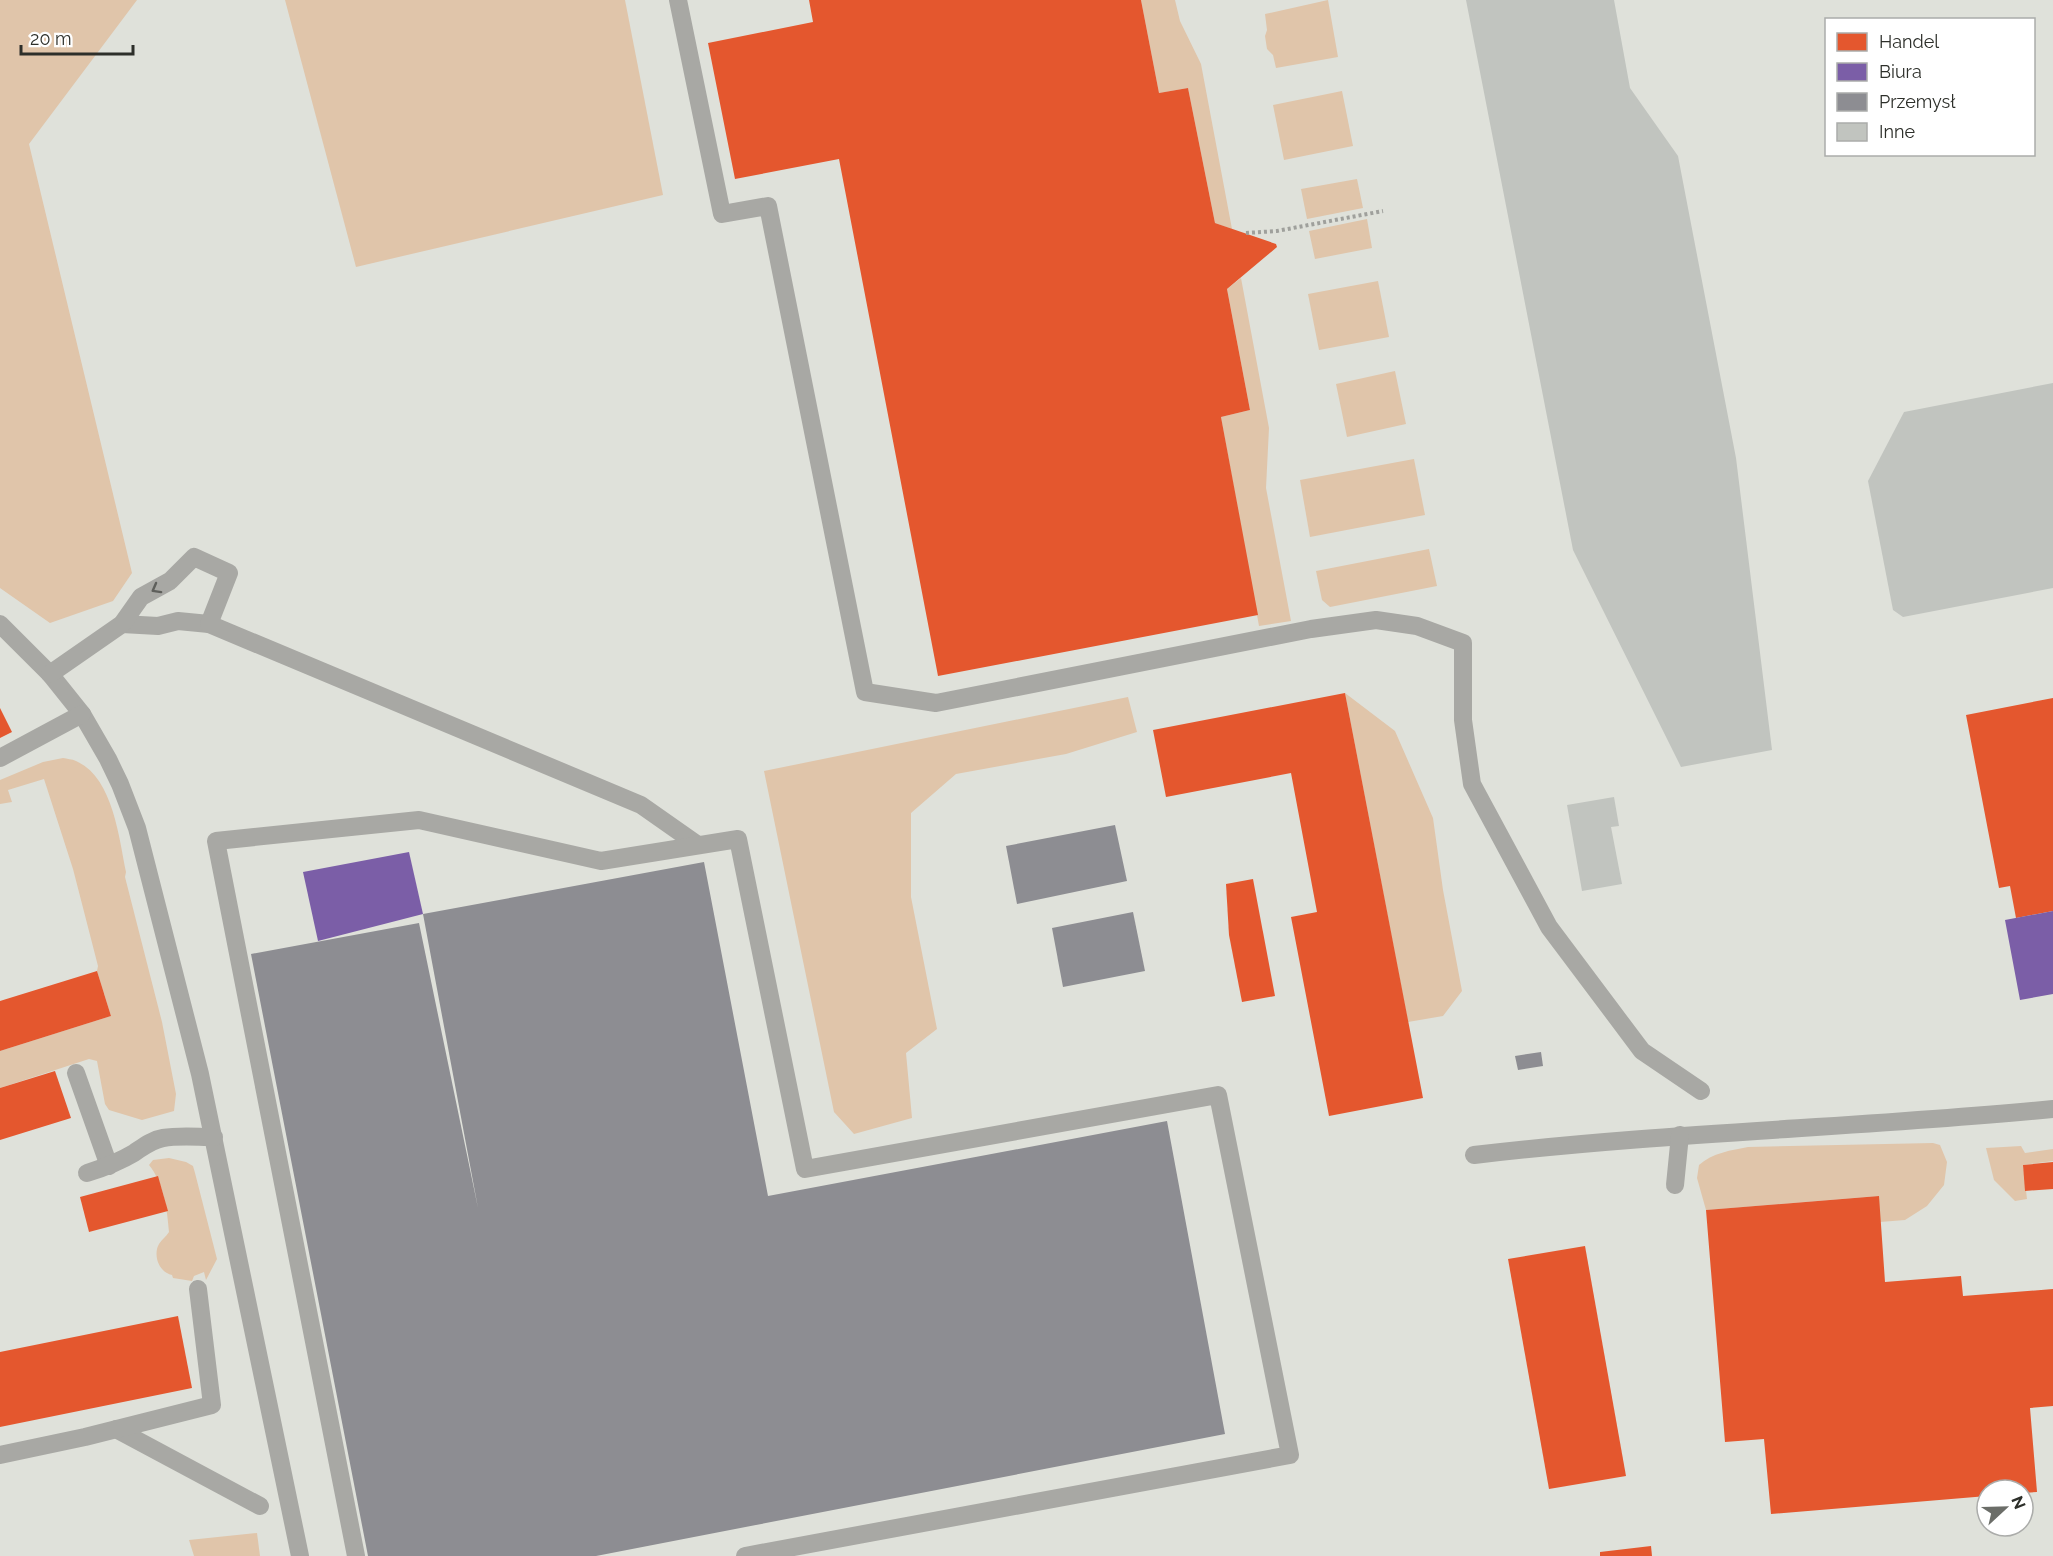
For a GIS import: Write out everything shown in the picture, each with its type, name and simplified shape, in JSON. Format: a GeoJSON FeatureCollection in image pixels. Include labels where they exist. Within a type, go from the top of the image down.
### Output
{"type":"FeatureCollection","features":[{"type":"Feature","properties":{"kind":"lane"},"geometry":{"type":"LineString","coordinates":[[678,0],[722,214],[768,206],[865,692],[936,703],[1311,629],[1376,620],[1417,626],[1462,643],[1463,720],[1472,784],[1477,794],[1549,927],[1642,1051],[1701,1091]]}},
{"type":"Feature","properties":{"kind":"lane"},"geometry":{"type":"LineString","coordinates":[[50,674],[122,624],[141,597],[170,581],[194,557],[229,573],[209,624]]}},
{"type":"Feature","properties":{"kind":"lane"},"geometry":{"type":"LineString","coordinates":[[122,624],[158,626],[178,621],[209,624],[641,805],[698,845]]}},
{"type":"Feature","properties":{"kind":"lane"},"geometry":{"type":"LineString","coordinates":[[0,624],[50,674],[82,714],[116,775],[137,828],[184,1007],[214,1137],[300,1556]]}},
{"type":"Feature","properties":{"kind":"lane"},"geometry":{"type":"LineString","coordinates":[[0,758],[82,714]]}},
{"type":"Feature","properties":{"kind":"lane"},"geometry":{"type":"LineString","coordinates":[[356,1556],[216,841],[418,820],[602,861],[738,839],[805,1169],[1218,1095],[1290,1455],[746,1556]]}},
{"type":"Feature","properties":{"kind":"lane"},"geometry":{"type":"LineString","coordinates":[[76,1073],[109,1166]]}},
{"type":"Feature","properties":{"kind":"lane"},"geometry":{"type":"LineString","coordinates":[[1474,1155],[1680,1135],[1993,1115],[2053,1109]]}},
{"type":"Feature","properties":{"kind":"lane"},"geometry":{"type":"LineString","coordinates":[[1675,1185],[1680,1135]]}},
{"type":"Feature","properties":{"kind":"lane"},"geometry":{"type":"LineString","coordinates":[[87,1173],[109,1166],[161,1138],[214,1137]]}},
{"type":"Feature","properties":{"kind":"lane"},"geometry":{"type":"LineString","coordinates":[[0,1455],[212,1405],[198,1289]]}},
{"type":"Feature","properties":{"kind":"lane"},"geometry":{"type":"LineString","coordinates":[[116,1429],[260,1506]]}},
{"type":"Feature","properties":{"kind":"path"},"geometry":{"type":"LineString","coordinates":[[1246,233],[1277,231],[1383,211]]}},
{"type":"Feature","properties":{"kind":"shaded area"},"geometry":{"type":"Polygon","coordinates":[[[0,0],[137,0],[29,144],[132,573],[113,601],[50,623],[0,588],[0,0]]]}},
{"type":"Feature","properties":{"kind":"shaded area"},"geometry":{"type":"Polygon","coordinates":[[[285,0],[625,0],[663,195],[356,267],[285,0]]]}},
{"type":"Feature","properties":{"kind":"shaded area"},"geometry":{"type":"Polygon","coordinates":[[[1141,0],[1175,0],[1180,21],[1201,64],[1232,229],[1215,223],[1188,88],[1159,93],[1141,0]]]}},
{"type":"Feature","properties":{"kind":"shaded area"},"geometry":{"type":"Polygon","coordinates":[[[1328,0],[1338,57],[1276,68],[1273,55],[1267,49],[1265,14],[1328,0]]]}},
{"type":"Feature","properties":{"kind":"shaded area"},"geometry":{"type":"Polygon","coordinates":[[[1342,91],[1353,146],[1284,160],[1273,105],[1342,91]]]}},
{"type":"Feature","properties":{"kind":"shaded area"},"geometry":{"type":"Polygon","coordinates":[[[1357,179],[1363,208],[1307,219],[1301,189],[1357,179]]]}},
{"type":"Feature","properties":{"kind":"shaded area"},"geometry":{"type":"Polygon","coordinates":[[[1367,219],[1372,248],[1315,259],[1309,231],[1367,219]]]}},
{"type":"Feature","properties":{"kind":"shaded area"},"geometry":{"type":"Polygon","coordinates":[[[1241,278],[1269,428],[1266,488],[1291,621],[1259,626],[1221,417],[1250,410],[1227,289],[1241,278]]]}},
{"type":"Feature","properties":{"kind":"shaded area"},"geometry":{"type":"Polygon","coordinates":[[[1378,281],[1389,337],[1319,350],[1308,294],[1378,281]]]}},
{"type":"Feature","properties":{"kind":"shaded area"},"geometry":{"type":"Polygon","coordinates":[[[1395,371],[1406,424],[1347,437],[1336,384],[1395,371]]]}},
{"type":"Feature","properties":{"kind":"shaded area"},"geometry":{"type":"Polygon","coordinates":[[[1414,459],[1425,515],[1310,537],[1300,480],[1414,459]]]}},
{"type":"Feature","properties":{"kind":"shaded area"},"geometry":{"type":"Polygon","coordinates":[[[1429,549],[1437,586],[1330,607],[1322,600],[1316,571],[1429,549]]]}},
{"type":"Feature","properties":{"kind":"shaded area"},"geometry":{"type":"Polygon","coordinates":[[[1345,693],[1395,731],[1433,818],[1443,890],[1462,991],[1443,1016],[1408,1022],[1345,693]]]}},
{"type":"Feature","properties":{"kind":"shaded area"},"geometry":{"type":"Polygon","coordinates":[[[1128,697],[1137,732],[1066,754],[956,774],[911,813],[911,897],[937,1029],[906,1053],[912,1118],[854,1134],[834,1112],[764,771],[1128,697]]]}},
{"type":"Feature","properties":{"kind":"shaded area"},"geometry":{"type":"Polygon","coordinates":[[[63,758],[76,761],[88,769],[98,780],[112,810],[126,872],[125,877],[162,1022],[176,1094],[174,1111],[142,1120],[109,1110],[105,1104],[97,1061],[89,1059],[0,1088],[0,1051],[111,1016],[97,971],[98,966],[73,869],[44,779],[8,790],[12,802],[0,804],[0,780],[43,762],[63,758]]]}},
{"type":"Feature","properties":{"kind":"shaded area"},"geometry":{"type":"Polygon","coordinates":[[[1933,1143],[1940,1145],[1947,1162],[1944,1185],[1927,1206],[1905,1220],[1880,1222],[1878,1196],[1706,1210],[1697,1178],[1699,1165],[1704,1161],[1722,1153],[1748,1147],[1933,1143]]]}},
{"type":"Feature","properties":{"kind":"shaded area"},"geometry":{"type":"Polygon","coordinates":[[[2021,1146],[2025,1153],[2053,1149],[2053,1161],[2023,1165],[2027,1199],[2015,1201],[1994,1180],[1986,1148],[2021,1146]]]}},
{"type":"Feature","properties":{"kind":"shaded area"},"geometry":{"type":"Polygon","coordinates":[[[169,1158],[193,1166],[217,1259],[206,1280],[204,1272],[194,1276],[192,1281],[173,1278],[160,1267],[158,1262],[157,1248],[169,1232],[166,1205],[161,1188],[149,1165],[153,1160],[169,1158]]]}},
{"type":"Feature","properties":{"kind":"shaded area"},"geometry":{"type":"Polygon","coordinates":[[[257,1533],[260,1556],[194,1556],[189,1540],[257,1533]]]}},
{"type":"Feature","properties":{"kind":"building: Handel"},"geometry":{"type":"Polygon","coordinates":[[[809,0],[1141,0],[1159,93],[1188,88],[1215,223],[1276,244],[1277,247],[1227,289],[1250,410],[1221,417],[1258,615],[938,676],[839,159],[735,179],[708,43],[813,22],[809,0]]]}},
{"type":"Feature","properties":{"kind":"building: Handel"},"geometry":{"type":"Polygon","coordinates":[[[1345,693],[1423,1098],[1329,1116],[1291,917],[1317,912],[1291,773],[1166,797],[1153,730],[1345,693]]]}},
{"type":"Feature","properties":{"kind":"building: Handel"},"geometry":{"type":"Polygon","coordinates":[[[2053,698],[2053,911],[2016,918],[2010,886],[1999,888],[1966,715],[2053,698]]]}},
{"type":"Feature","properties":{"kind":"building: Handel"},"geometry":{"type":"Polygon","coordinates":[[[0,708],[12,732],[0,738],[0,708]]]}},
{"type":"Feature","properties":{"kind":"building: Handel"},"geometry":{"type":"Polygon","coordinates":[[[1253,879],[1275,996],[1242,1002],[1229,935],[1226,884],[1253,879]]]}},
{"type":"Feature","properties":{"kind":"building: Handel"},"geometry":{"type":"Polygon","coordinates":[[[97,971],[111,1016],[0,1051],[0,1001],[97,971]]]}},
{"type":"Feature","properties":{"kind":"building: Handel"},"geometry":{"type":"Polygon","coordinates":[[[55,1071],[71,1118],[0,1140],[0,1088],[55,1071]]]}},
{"type":"Feature","properties":{"kind":"building: Handel"},"geometry":{"type":"Polygon","coordinates":[[[2053,1162],[2053,1189],[2025,1191],[2023,1165],[2053,1162]]]}},
{"type":"Feature","properties":{"kind":"building: Handel"},"geometry":{"type":"Polygon","coordinates":[[[158,1176],[168,1211],[89,1232],[80,1197],[158,1176]]]}},
{"type":"Feature","properties":{"kind":"building: Handel"},"geometry":{"type":"Polygon","coordinates":[[[1879,1196],[1885,1282],[1961,1276],[1963,1296],[2053,1289],[2053,1406],[2030,1408],[2037,1492],[2035,1492],[2035,1478],[1975,1478],[1975,1497],[1771,1514],[1764,1439],[1725,1442],[1706,1210],[1879,1196]]]}},
{"type":"Feature","properties":{"kind":"building: Handel"},"geometry":{"type":"Polygon","coordinates":[[[1585,1246],[1626,1476],[1549,1489],[1508,1259],[1585,1246]]]}},
{"type":"Feature","properties":{"kind":"building: Handel"},"geometry":{"type":"Polygon","coordinates":[[[178,1316],[192,1388],[0,1427],[0,1352],[178,1316]]]}},
{"type":"Feature","properties":{"kind":"building: Handel"},"geometry":{"type":"Polygon","coordinates":[[[1651,1546],[1652,1556],[1600,1556],[1600,1552],[1651,1546]]]}},
{"type":"Feature","properties":{"kind":"building: Biura"},"geometry":{"type":"Polygon","coordinates":[[[409,852],[423,914],[318,941],[303,872],[409,852]]]}},
{"type":"Feature","properties":{"kind":"building: Biura"},"geometry":{"type":"Polygon","coordinates":[[[2053,911],[2053,994],[2020,1000],[2005,920],[2053,911]]]}},
{"type":"Feature","properties":{"kind":"building: Przemysł"},"geometry":{"type":"Polygon","coordinates":[[[1115,825],[1127,881],[1017,904],[1006,846],[1115,825]]]}},
{"type":"Feature","properties":{"kind":"building: Przemysł"},"geometry":{"type":"Polygon","coordinates":[[[704,862],[768,1196],[1167,1121],[1225,1434],[596,1556],[368,1556],[251,954],[419,923],[478,1208],[423,914],[704,862]]]}},
{"type":"Feature","properties":{"kind":"building: Przemysł"},"geometry":{"type":"Polygon","coordinates":[[[1133,912],[1145,971],[1063,987],[1052,928],[1133,912]]]}},
{"type":"Feature","properties":{"kind":"building: Przemysł"},"geometry":{"type":"Polygon","coordinates":[[[1541,1052],[1543,1066],[1518,1070],[1515,1056],[1541,1052]]]}},
{"type":"Feature","properties":{"kind":"building: Inne"},"geometry":{"type":"Polygon","coordinates":[[[1466,0],[1614,0],[1630,88],[1678,156],[1736,458],[1772,750],[1681,767],[1573,550],[1466,0]]]}},
{"type":"Feature","properties":{"kind":"building: Inne"},"geometry":{"type":"Polygon","coordinates":[[[2053,383],[2053,588],[1903,617],[1893,610],[1868,481],[1904,412],[2053,383]]]}},
{"type":"Feature","properties":{"kind":"building: Inne"},"geometry":{"type":"Polygon","coordinates":[[[1614,797],[1619,826],[1611,827],[1622,884],[1582,891],[1567,805],[1614,797]]]}}]}
